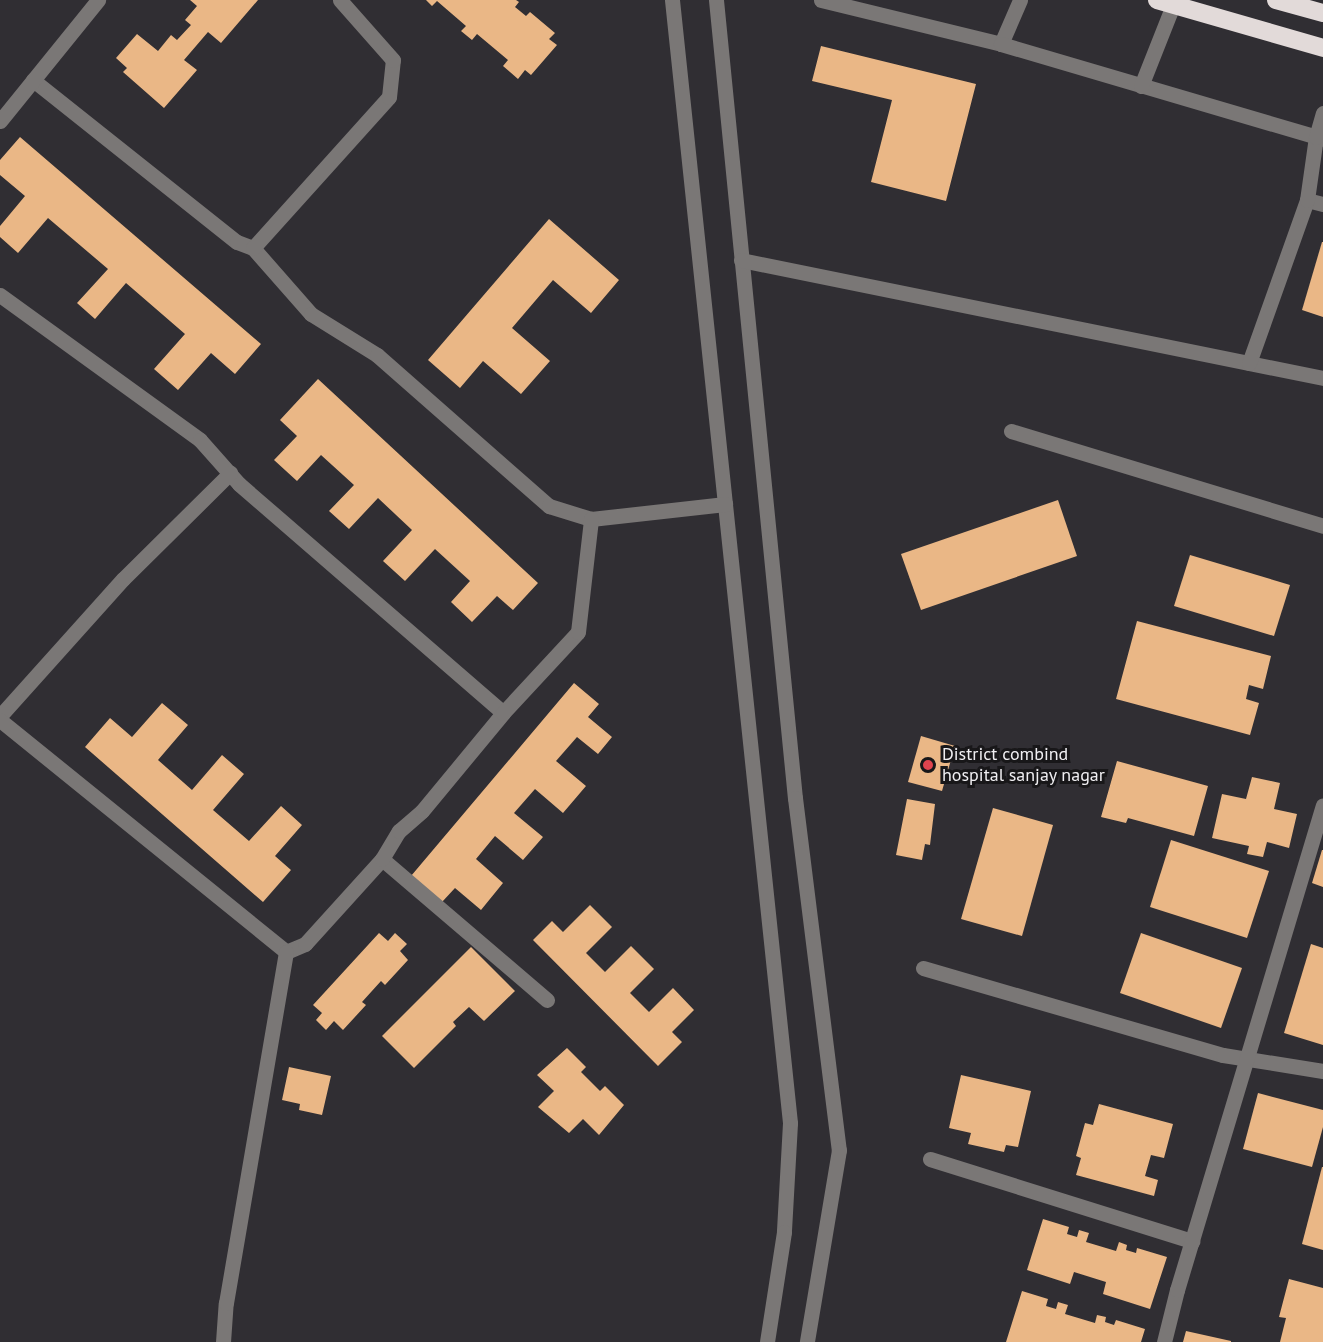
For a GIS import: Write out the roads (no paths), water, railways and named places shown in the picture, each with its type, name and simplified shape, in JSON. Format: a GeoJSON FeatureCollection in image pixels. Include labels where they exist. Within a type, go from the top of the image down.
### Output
{"type":"FeatureCollection","features":[{"type":"Feature","properties":{"kind":"highway"},"geometry":{"type":"LineString","coordinates":[[1276,0],[1323,14]]}},
{"type":"Feature","properties":{"kind":"highway"},"geometry":{"type":"LineString","coordinates":[[1165,2],[1323,48]]}},
{"type":"Feature","properties":{"kind":"street"},"geometry":{"type":"LineString","coordinates":[[0,121],[98,0]]}},
{"type":"Feature","properties":{"kind":"street"},"geometry":{"type":"LineString","coordinates":[[253,248],[389,97],[393,60],[340,0]]}},
{"type":"Feature","properties":{"kind":"street"},"geometry":{"type":"LineString","coordinates":[[672,0],[790,1123],[784,1232],[767,1342]]}},
{"type":"Feature","properties":{"kind":"street"},"geometry":{"type":"LineString","coordinates":[[716,0],[795,798],[839,1150],[807,1342]]}},
{"type":"Feature","properties":{"kind":"street"},"geometry":{"type":"LineString","coordinates":[[821,0],[1001,44],[1320,138]]}},
{"type":"Feature","properties":{"kind":"street"},"geometry":{"type":"LineString","coordinates":[[1001,44],[1020,0]]}},
{"type":"Feature","properties":{"kind":"street"},"geometry":{"type":"LineString","coordinates":[[1141,86],[1165,2]]}},
{"type":"Feature","properties":{"kind":"street"},"geometry":{"type":"LineString","coordinates":[[33,80],[237,242],[253,248],[311,314],[377,355],[549,506],[591,519],[725,504]]}},
{"type":"Feature","properties":{"kind":"street"},"geometry":{"type":"LineString","coordinates":[[1249,363],[1307,200],[1323,113]]}},
{"type":"Feature","properties":{"kind":"street"},"geometry":{"type":"LineString","coordinates":[[1307,200],[1323,204]]}},
{"type":"Feature","properties":{"kind":"street"},"geometry":{"type":"LineString","coordinates":[[741,260],[1323,378]]}},
{"type":"Feature","properties":{"kind":"street"},"geometry":{"type":"LineString","coordinates":[[0,295],[200,440],[230,473],[503,713]]}},
{"type":"Feature","properties":{"kind":"street"},"geometry":{"type":"LineString","coordinates":[[1011,431],[1323,526]]}},
{"type":"Feature","properties":{"kind":"street"},"geometry":{"type":"LineString","coordinates":[[230,473],[123,579],[0,718],[286,952]]}},
{"type":"Feature","properties":{"kind":"street"},"geometry":{"type":"LineString","coordinates":[[286,952],[305,944],[382,859],[399,831],[422,811],[503,713],[578,632],[591,519]]}},
{"type":"Feature","properties":{"kind":"street"},"geometry":{"type":"LineString","coordinates":[[1164,1342],[1192,1241],[1323,805]]}},
{"type":"Feature","properties":{"kind":"street"},"geometry":{"type":"LineString","coordinates":[[382,859],[547,1000]]}},
{"type":"Feature","properties":{"kind":"street"},"geometry":{"type":"LineString","coordinates":[[223,1342],[226,1303],[286,952]]}},
{"type":"Feature","properties":{"kind":"street"},"geometry":{"type":"LineString","coordinates":[[923,968],[1212,1052],[1323,1071]]}},
{"type":"Feature","properties":{"kind":"street"},"geometry":{"type":"LineString","coordinates":[[930,1159],[1192,1241]]}},
{"type":"Feature","properties":{"kind":"place","name":"District combind hospital sanjay nagar"},"geometry":{"type":"Point","coordinates":[928,765]}}]}
